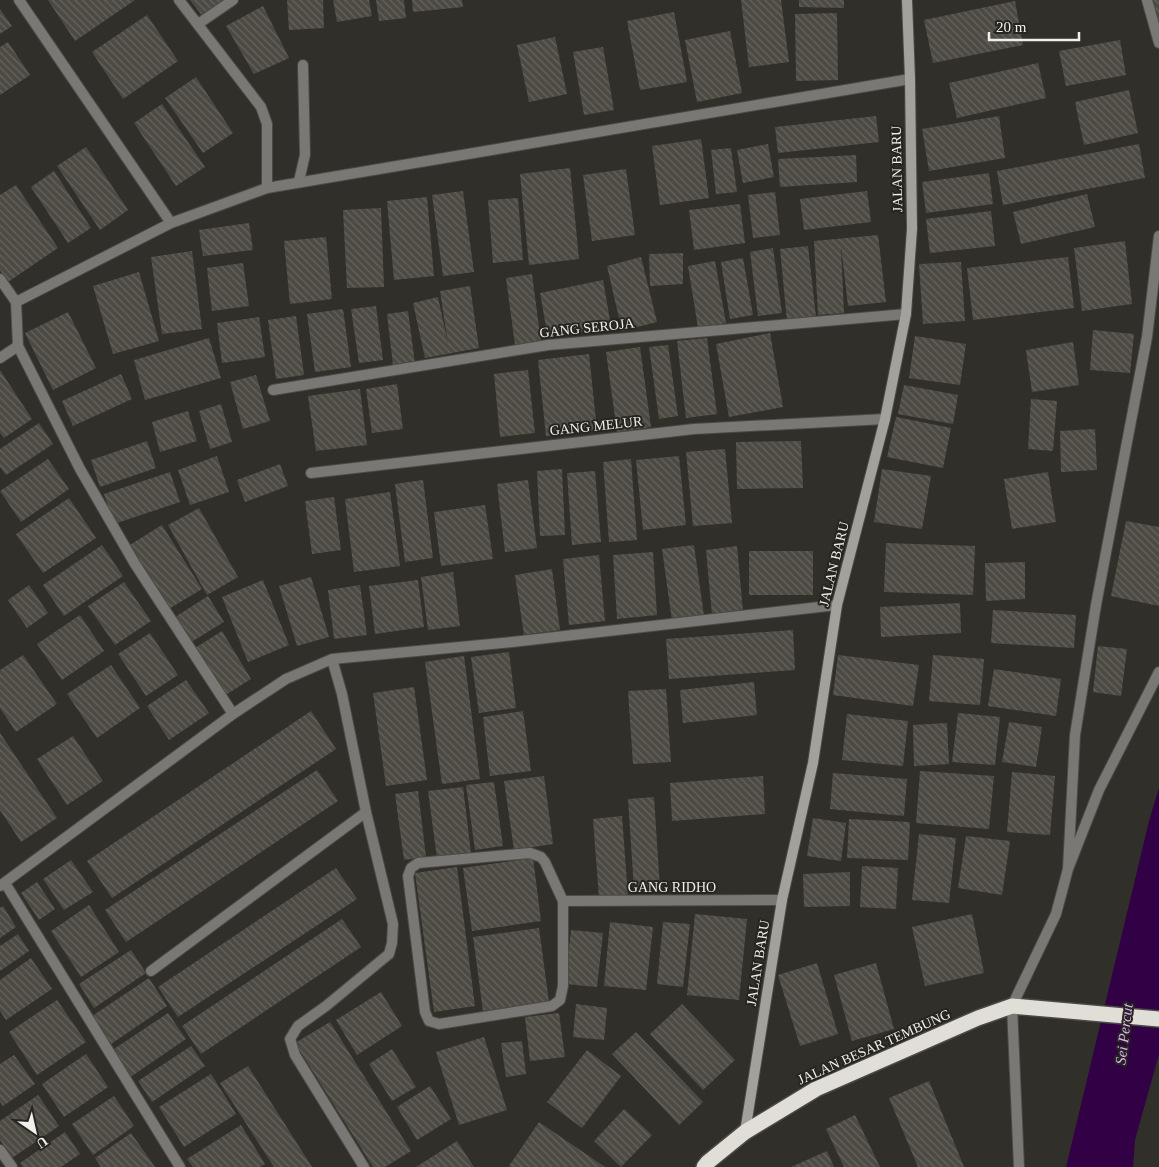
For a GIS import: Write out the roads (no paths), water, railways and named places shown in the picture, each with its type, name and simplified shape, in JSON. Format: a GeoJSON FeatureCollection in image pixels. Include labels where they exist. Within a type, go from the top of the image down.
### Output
{"type":"FeatureCollection","features":[{"type":"Feature","properties":{"kind":"highway","name":"JALAN BESAR TEMBUNG"},"geometry":{"type":"LineString","coordinates":[[704,1167],[745,1132],[816,1089],[978,1018],[1012,1006],[1159,1019]]}},
{"type":"Feature","properties":{"kind":"main road","name":"JALAN BARU"},"geometry":{"type":"LineString","coordinates":[[745,1132],[782,900],[813,763],[837,605],[885,419],[906,314],[912,229],[907,0]]}},
{"type":"Feature","properties":{"kind":"street"},"geometry":{"type":"LineString","coordinates":[[19,0],[171,223]]}},
{"type":"Feature","properties":{"kind":"street"},"geometry":{"type":"LineString","coordinates":[[179,0],[261,107],[267,124],[267,188]]}},
{"type":"Feature","properties":{"kind":"street"},"geometry":{"type":"LineString","coordinates":[[198,24],[233,0]]}},
{"type":"Feature","properties":{"kind":"street"},"geometry":{"type":"LineString","coordinates":[[1147,0],[1159,43]]}},
{"type":"Feature","properties":{"kind":"street"},"geometry":{"type":"LineString","coordinates":[[299,181],[304,155],[303,65]]}},
{"type":"Feature","properties":{"kind":"street"},"geometry":{"type":"LineString","coordinates":[[16,302],[171,223],[267,188],[299,181],[910,79]]}},
{"type":"Feature","properties":{"kind":"street"},"geometry":{"type":"LineString","coordinates":[[1068,870],[1075,736],[1096,605],[1147,337],[1159,236]]}},
{"type":"Feature","properties":{"kind":"street"},"geometry":{"type":"LineString","coordinates":[[0,279],[16,302],[18,346],[80,469],[135,564],[233,714]]}},
{"type":"Feature","properties":{"kind":"street","name":"GANG SEROJA"},"geometry":{"type":"LineString","coordinates":[[273,390],[548,345],[906,314]]}},
{"type":"Feature","properties":{"kind":"street"},"geometry":{"type":"LineString","coordinates":[[0,358],[18,346]]}},
{"type":"Feature","properties":{"kind":"street","name":"GANG MELUR"},"geometry":{"type":"LineString","coordinates":[[310,473],[694,429],[885,419]]}},
{"type":"Feature","properties":{"kind":"street"},"geometry":{"type":"LineString","coordinates":[[180,1167],[2,884],[233,714],[286,679],[332,659],[512,642],[837,605]]}},
{"type":"Feature","properties":{"kind":"street"},"geometry":{"type":"LineString","coordinates":[[332,659],[342,694],[366,812],[393,924],[392,944],[389,954],[298,1026],[290,1039],[295,1055],[364,1167]]}},
{"type":"Feature","properties":{"kind":"street"},"geometry":{"type":"LineString","coordinates":[[1019,1167],[1012,1006],[1056,914],[1068,870],[1099,790],[1159,672]]}},
{"type":"Feature","properties":{"kind":"street"},"geometry":{"type":"LineString","coordinates":[[151,971],[366,812]]}},
{"type":"Feature","properties":{"kind":"street"},"geometry":{"type":"LineString","coordinates":[[536,854],[548,866],[563,902],[563,986],[562,996],[557,1004],[439,1024],[429,1021],[425,1012],[408,876],[410,868],[418,863],[536,854]]}},
{"type":"Feature","properties":{"kind":"street","name":"GANG RIDHO"},"geometry":{"type":"LineString","coordinates":[[563,902],[782,900]]}},
{"type":"Feature","properties":{"kind":"street"},"geometry":{"type":"LineString","coordinates":[[0,1150],[12,1167]]}},
{"type":"Feature","properties":{"kind":"water","name":"Sei Percut"},"geometry":{"type":"Polygon","coordinates":[[[1159,788],[1159,1054],[1135,1140],[1133,1167],[1066,1167],[1149,821],[1159,788]]]}}]}
